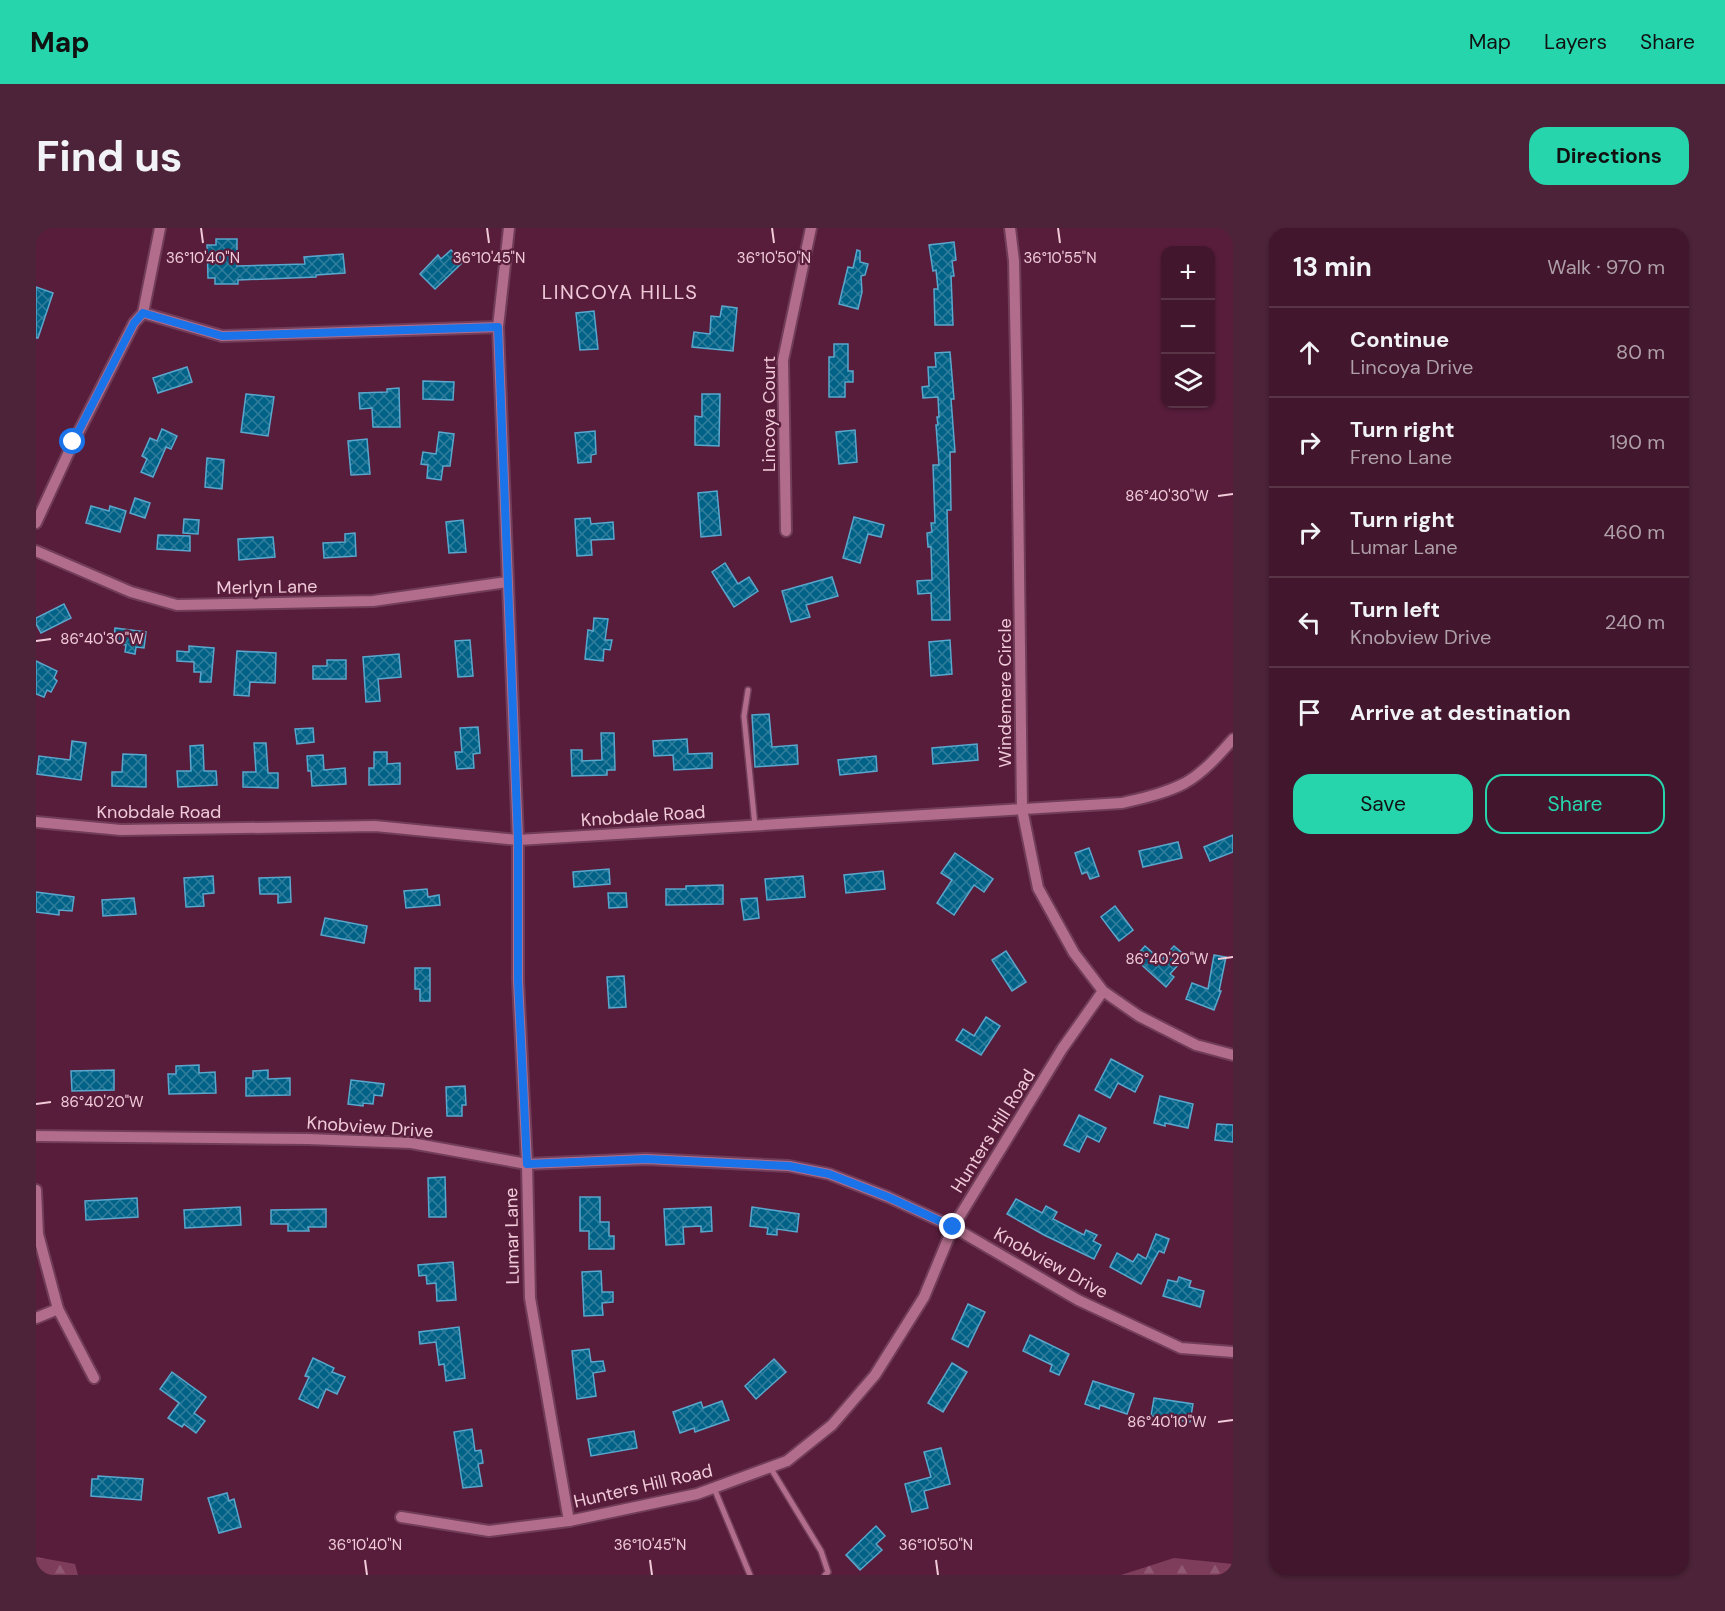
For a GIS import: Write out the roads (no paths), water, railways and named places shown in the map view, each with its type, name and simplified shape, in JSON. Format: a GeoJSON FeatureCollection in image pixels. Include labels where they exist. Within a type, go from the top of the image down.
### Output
{"type":"FeatureCollection","features":[{"type":"Feature","properties":{"kind":"street"},"geometry":{"type":"LineString","coordinates":[[36,523],[88,413],[134,323],[143,313],[160,228]]}},
{"type":"Feature","properties":{"kind":"street","name":"Lumar Lane"},"geometry":{"type":"LineString","coordinates":[[509,228],[498,327],[518,840],[518,980],[527,1164],[530,1298],[569,1521]]}},
{"type":"Feature","properties":{"kind":"street","name":"Lincoya Court"},"geometry":{"type":"LineString","coordinates":[[786,531],[783,360],[811,228]]}},
{"type":"Feature","properties":{"kind":"street","name":"Windemere Circle"},"geometry":{"type":"LineString","coordinates":[[1010,228],[1014,261],[1017,374],[1022,809],[1038,888],[1074,953],[1103,991],[1139,1016],[1196,1045],[1233,1055]]}},
{"type":"Feature","properties":{"kind":"street"},"geometry":{"type":"LineString","coordinates":[[143,313],[222,336],[498,327]]}},
{"type":"Feature","properties":{"kind":"street","name":"Merlyn Lane"},"geometry":{"type":"LineString","coordinates":[[36,550],[131,592],[177,604],[373,601],[507,582]]}},
{"type":"Feature","properties":{"kind":"street","name":"Knobdale Road"},"geometry":{"type":"LineString","coordinates":[[36,822],[121,830],[375,826],[518,840],[1022,809],[1122,802],[1154,795],[1185,783],[1216,759],[1233,739]]}},
{"type":"Feature","properties":{"kind":"street","name":"Hunters Hill Road"},"geometry":{"type":"LineString","coordinates":[[401,1517],[489,1531],[569,1521],[697,1494],[787,1461],[832,1425],[875,1375],[924,1297],[953,1227],[1062,1049],[1103,991]]}},
{"type":"Feature","properties":{"kind":"street","name":"Knobview Drive"},"geometry":{"type":"LineString","coordinates":[[36,1136],[308,1139],[411,1143],[527,1164],[646,1159],[789,1166],[829,1174],[888,1197],[953,1227],[1078,1300],[1181,1348],[1233,1352]]}},
{"type":"Feature","properties":{"kind":"street"},"geometry":{"type":"LineString","coordinates":[[36,1190],[38,1234],[58,1309],[94,1378]]}},
{"type":"Feature","properties":{"kind":"street"},"geometry":{"type":"LineString","coordinates":[[36,1318],[58,1309]]}},
{"type":"Feature","properties":{"kind":"lane"},"geometry":{"type":"LineString","coordinates":[[748,690],[744,716],[754,825]]}},
{"type":"Feature","properties":{"kind":"lane"},"geometry":{"type":"LineString","coordinates":[[770,1467],[821,1551],[828,1572],[825,1575]]}},
{"type":"Feature","properties":{"kind":"lane"},"geometry":{"type":"LineString","coordinates":[[714,1488],[750,1575]]}},
{"type":"Feature","properties":{"kind":"district","name":"LINCOYA HILLS"},"geometry":{"type":"Point","coordinates":[620,292]}}]}
